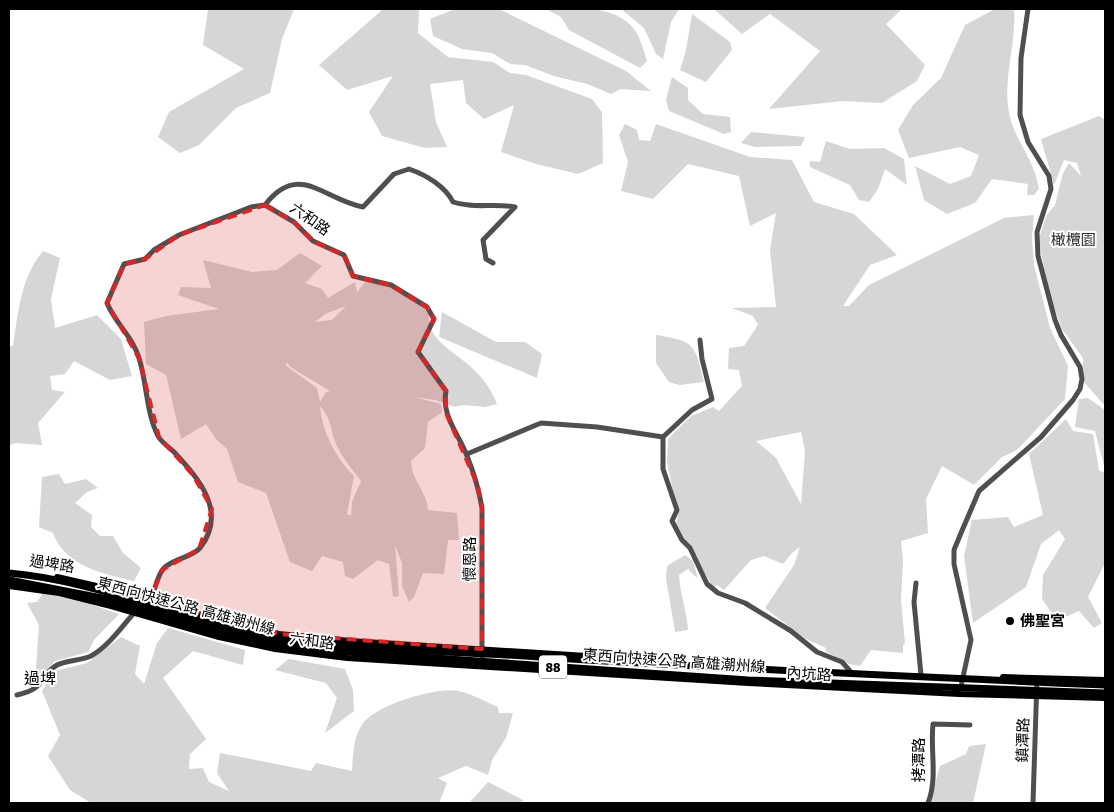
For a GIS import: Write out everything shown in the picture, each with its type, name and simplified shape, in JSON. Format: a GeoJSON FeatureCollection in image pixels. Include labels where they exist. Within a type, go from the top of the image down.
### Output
{"type":"FeatureCollection","features":[{"type":"Feature","properties":{"kind":"highway","name":"東西向快速公路 高雄潮州線"},"geometry":{"type":"LineString","coordinates":[[9,572],[114,593],[221,625],[278,638],[349,645],[748,671],[1105,685]]}},
{"type":"Feature","properties":{"kind":"highway","name":"東西向快速公路 高雄潮州線"},"geometry":{"type":"LineString","coordinates":[[9,580],[112,600],[220,632],[276,644],[348,652],[748,680],[1105,693]]}},
{"type":"Feature","properties":{"kind":"main road","name":"過埤路"},"geometry":{"type":"LineString","coordinates":[[9,572],[70,579],[150,600]]}},
{"type":"Feature","properties":{"kind":"main road","name":"過埤路"},"geometry":{"type":"LineString","coordinates":[[9,586],[59,593],[134,613]]}},
{"type":"Feature","properties":{"kind":"main road","name":"六和路"},"geometry":{"type":"LineString","coordinates":[[150,600],[218,620],[279,634],[482,650]]}},
{"type":"Feature","properties":{"kind":"main road","name":"六和路"},"geometry":{"type":"LineString","coordinates":[[134,613],[219,637],[275,649],[347,658],[482,666]]}},
{"type":"Feature","properties":{"kind":"main road","name":"內坑路"},"geometry":{"type":"LineString","coordinates":[[482,650],[748,667],[964,677],[1105,680]]}},
{"type":"Feature","properties":{"kind":"main road","name":"內坑路"},"geometry":{"type":"LineString","coordinates":[[482,666],[959,694],[1105,698]]}},
{"type":"Feature","properties":{"kind":"street"},"geometry":{"type":"LineString","coordinates":[[959,694],[971,640],[954,564],[954,550],[979,491],[1046,430],[1073,400],[1080,389],[1082,379],[1080,367],[1055,320],[1038,256],[1037,232],[1052,189],[1049,176],[1028,142],[1020,115],[1018,99],[1021,58],[1028,9]]}},
{"type":"Feature","properties":{"kind":"street"},"geometry":{"type":"LineString","coordinates":[[18,695],[30,692],[38,687],[56,666],[93,655],[134,613],[150,600],[162,570],[172,561],[199,549],[208,530],[212,509],[209,498],[193,475],[158,437],[139,358],[122,324],[112,314],[107,302],[124,264],[145,258],[154,250],[179,235],[251,207],[265,204],[272,195],[284,186],[298,183],[363,207],[394,174],[409,168],[449,194],[453,202],[476,207],[498,204],[515,207],[483,240],[486,259],[494,263]]}},
{"type":"Feature","properties":{"kind":"street","name":"六和路"},"geometry":{"type":"LineString","coordinates":[[265,204],[294,222],[313,241],[344,254],[353,276],[391,285],[427,307],[434,319],[418,352],[446,391],[444,403],[446,413],[466,454]]}},
{"type":"Feature","properties":{"kind":"street"},"geometry":{"type":"LineString","coordinates":[[700,340],[702,359],[712,399],[692,410],[663,437],[663,469],[677,510],[672,521],[682,540],[690,548],[707,584],[718,593],[752,607],[790,631],[817,652],[842,662],[850,671]]}},
{"type":"Feature","properties":{"kind":"street"},"geometry":{"type":"LineString","coordinates":[[466,454],[541,423],[597,427],[663,437]]}},
{"type":"Feature","properties":{"kind":"street","name":"懷恩路"},"geometry":{"type":"LineString","coordinates":[[466,454],[476,482],[482,508],[482,666]]}},
{"type":"Feature","properties":{"kind":"street"},"geometry":{"type":"LineString","coordinates":[[916,584],[914,602],[921,675]]}},
{"type":"Feature","properties":{"kind":"street","name":"鎮潭路"},"geometry":{"type":"LineString","coordinates":[[1033,803],[1037,678]]}},
{"type":"Feature","properties":{"kind":"street","name":"拷潭路"},"geometry":{"type":"LineString","coordinates":[[928,803],[934,780],[930,734],[933,724],[970,725]]}},
{"type":"Feature","properties":{"kind":"highlighted area"},"geometry":{"type":"Polygon","coordinates":[[[265,205],[294,222],[313,241],[344,255],[353,276],[391,285],[427,307],[434,319],[418,352],[446,391],[446,413],[478,486],[482,508],[482,649],[279,634],[150,600],[162,570],[199,549],[212,509],[193,475],[159,437],[139,358],[107,303],[124,264],[145,259],[179,235],[265,205]]]}},
{"type":"Feature","properties":{"kind":"green space"},"geometry":{"type":"Polygon","coordinates":[[[208,9],[294,9],[282,39],[270,93],[236,108],[199,145],[180,153],[158,137],[169,112],[244,69],[203,45],[208,9]]]}},
{"type":"Feature","properties":{"kind":"green space"},"geometry":{"type":"Polygon","coordinates":[[[381,9],[419,9],[418,33],[448,57],[493,62],[510,73],[526,75],[592,99],[602,112],[603,163],[578,174],[536,164],[501,152],[514,105],[484,119],[466,103],[463,80],[430,84],[436,122],[447,147],[425,148],[382,136],[369,112],[393,76],[347,90],[319,65],[381,9]]]}},
{"type":"Feature","properties":{"kind":"green space"},"geometry":{"type":"Polygon","coordinates":[[[455,9],[499,9],[626,71],[651,91],[621,89],[611,94],[587,84],[554,76],[525,65],[510,64],[492,53],[462,49],[433,36],[430,19],[455,9]]]}},
{"type":"Feature","properties":{"kind":"green space"},"geometry":{"type":"Polygon","coordinates":[[[546,9],[595,10],[618,16],[636,32],[647,61],[640,68],[569,30],[561,17],[546,9]]]}},
{"type":"Feature","properties":{"kind":"green space"},"geometry":{"type":"Polygon","coordinates":[[[621,9],[679,9],[671,22],[663,59],[656,54],[644,28],[621,9]]]}},
{"type":"Feature","properties":{"kind":"green space"},"geometry":{"type":"Polygon","coordinates":[[[714,9],[902,9],[886,24],[925,65],[917,81],[882,103],[843,101],[769,109],[820,51],[770,14],[742,34],[714,9]]]}},
{"type":"Feature","properties":{"kind":"green space"},"geometry":{"type":"Polygon","coordinates":[[[995,9],[1014,9],[1007,93],[1008,107],[1014,130],[1034,170],[1039,189],[1034,195],[1027,195],[1028,184],[992,179],[975,203],[947,214],[924,200],[915,166],[950,184],[971,176],[979,155],[960,147],[909,158],[898,130],[913,105],[941,78],[965,25],[995,9]]]}},
{"type":"Feature","properties":{"kind":"green space"},"geometry":{"type":"Polygon","coordinates":[[[692,14],[730,42],[732,50],[706,82],[680,70],[686,50],[692,14]]]}},
{"type":"Feature","properties":{"kind":"green space"},"geometry":{"type":"Polygon","coordinates":[[[672,77],[688,88],[688,100],[703,114],[730,117],[731,132],[724,134],[669,111],[666,100],[672,77]]]}},
{"type":"Feature","properties":{"kind":"green space","name":"橄欖園"},"geometry":{"type":"Polygon","coordinates":[[[1099,116],[1105,120],[1105,406],[1083,381],[1083,358],[1062,329],[1047,287],[1039,239],[1046,216],[1055,205],[1063,173],[1069,163],[1081,176],[1077,163],[1064,160],[1054,185],[1041,139],[1099,116]]]}},
{"type":"Feature","properties":{"kind":"green space"},"geometry":{"type":"Polygon","coordinates":[[[625,124],[637,130],[639,140],[650,141],[656,124],[750,157],[792,160],[814,202],[854,214],[897,255],[870,265],[843,306],[849,306],[869,285],[1004,218],[1034,215],[1032,238],[1034,265],[1050,328],[1068,366],[1065,399],[1017,450],[1002,457],[974,485],[942,466],[926,499],[928,533],[901,541],[903,561],[901,599],[905,644],[903,645],[903,653],[871,650],[860,666],[849,664],[825,651],[826,648],[804,638],[765,608],[794,565],[800,547],[783,564],[764,556],[751,560],[724,590],[717,585],[713,588],[676,523],[678,515],[667,462],[668,439],[691,416],[713,407],[719,411],[742,386],[739,370],[728,369],[729,348],[744,346],[758,325],[753,316],[732,308],[776,307],[770,250],[776,213],[750,226],[739,176],[688,164],[653,199],[621,191],[628,162],[619,135],[625,124]],[[801,432],[756,441],[776,458],[801,504],[805,451],[801,432]]]}},
{"type":"Feature","properties":{"kind":"green space"},"geometry":{"type":"Polygon","coordinates":[[[751,132],[805,137],[801,146],[755,147],[741,143],[751,132]]]}},
{"type":"Feature","properties":{"kind":"green space"},"geometry":{"type":"Polygon","coordinates":[[[826,141],[850,149],[884,148],[904,159],[907,185],[885,169],[878,189],[869,202],[859,200],[850,185],[810,167],[810,161],[820,162],[826,141]]]}},
{"type":"Feature","properties":{"kind":"green space"},"geometry":{"type":"Polygon","coordinates":[[[43,251],[60,258],[51,299],[55,328],[97,315],[121,339],[132,376],[110,380],[74,361],[65,374],[50,376],[52,390],[65,392],[38,423],[42,445],[15,443],[9,446],[9,346],[13,346],[25,284],[43,251]]]}},
{"type":"Feature","properties":{"kind":"green space"},"geometry":{"type":"Polygon","coordinates":[[[300,253],[322,266],[305,283],[322,289],[328,298],[355,282],[357,292],[365,282],[379,281],[423,307],[429,315],[429,324],[437,339],[481,377],[497,404],[485,407],[463,405],[455,407],[435,400],[414,397],[441,404],[442,412],[428,422],[425,448],[411,461],[414,475],[425,497],[428,510],[457,513],[459,540],[448,540],[444,574],[423,573],[414,597],[409,602],[402,586],[402,563],[395,545],[399,596],[393,597],[389,564],[378,560],[353,579],[345,576],[343,562],[322,556],[312,571],[290,562],[266,493],[238,482],[227,449],[216,439],[206,424],[181,439],[166,375],[146,364],[144,322],[166,316],[219,309],[178,295],[181,287],[211,288],[203,260],[252,272],[277,270],[300,253]],[[346,306],[325,314],[315,322],[332,320],[346,306]],[[287,363],[285,365],[317,388],[320,402],[326,392],[330,391],[287,363]],[[320,406],[321,416],[331,444],[341,461],[354,476],[347,514],[351,516],[352,502],[361,481],[340,452],[327,416],[320,406]]]}},
{"type":"Feature","properties":{"kind":"green space"},"geometry":{"type":"Polygon","coordinates":[[[442,312],[496,342],[525,342],[542,354],[537,378],[439,337],[442,312]]]}},
{"type":"Feature","properties":{"kind":"green space"},"geometry":{"type":"Polygon","coordinates":[[[656,335],[679,340],[692,347],[704,382],[679,385],[669,382],[656,363],[656,335]]]}},
{"type":"Feature","properties":{"kind":"green space"},"geometry":{"type":"Polygon","coordinates":[[[1088,398],[1105,410],[1105,470],[1095,431],[1075,427],[1079,399],[1088,398]]]}},
{"type":"Feature","properties":{"kind":"green space"},"geometry":{"type":"Polygon","coordinates":[[[1066,419],[1073,431],[1093,434],[1099,471],[1105,472],[1105,563],[1088,597],[1102,623],[1094,628],[1079,611],[1057,621],[1042,599],[1043,575],[1065,539],[1059,530],[1041,544],[1026,587],[973,623],[964,556],[972,520],[1008,517],[1014,527],[1043,515],[1029,454],[1066,419]]]}},
{"type":"Feature","properties":{"kind":"green space"},"geometry":{"type":"Polygon","coordinates":[[[59,474],[65,484],[86,479],[98,488],[87,492],[75,503],[92,515],[91,527],[100,536],[113,536],[123,553],[141,568],[134,581],[86,567],[66,553],[53,533],[39,527],[42,477],[59,474]]]}},
{"type":"Feature","properties":{"kind":"green space"},"geometry":{"type":"Polygon","coordinates":[[[685,555],[693,561],[698,579],[688,569],[679,575],[688,630],[675,632],[666,578],[667,566],[685,555]]]}},
{"type":"Feature","properties":{"kind":"green space"},"geometry":{"type":"Polygon","coordinates":[[[43,593],[90,604],[119,614],[94,640],[88,652],[55,661],[35,682],[39,625],[27,603],[37,602],[43,593]]]}},
{"type":"Feature","properties":{"kind":"green space"},"geometry":{"type":"Polygon","coordinates":[[[168,628],[245,650],[243,665],[193,651],[163,678],[206,739],[190,754],[189,769],[203,768],[209,782],[229,791],[217,773],[220,753],[311,771],[316,763],[352,771],[355,740],[363,723],[370,716],[408,698],[436,691],[464,692],[498,707],[499,713],[513,713],[506,738],[492,760],[488,775],[466,766],[438,778],[447,783],[439,803],[91,803],[70,790],[48,756],[60,735],[42,691],[55,671],[87,663],[121,637],[140,646],[135,674],[144,684],[157,643],[168,628]]]}},
{"type":"Feature","properties":{"kind":"green space"},"geometry":{"type":"Polygon","coordinates":[[[289,659],[345,669],[353,690],[354,711],[325,733],[337,698],[326,683],[275,670],[289,659]]]}},
{"type":"Feature","properties":{"kind":"green space"},"geometry":{"type":"Polygon","coordinates":[[[986,744],[973,803],[930,803],[940,766],[966,754],[969,746],[986,744]]]}},
{"type":"Feature","properties":{"kind":"green space"},"geometry":{"type":"Polygon","coordinates":[[[488,782],[523,800],[522,803],[469,803],[488,782]]]}},
{"type":"Feature","properties":{"kind":"place","name":"佛聖宮"},"geometry":{"type":"Point","coordinates":[1010,621]}},
{"type":"Feature","properties":{"kind":"district","name":"過埤"},"geometry":{"type":"Point","coordinates":[40,678]}}]}
